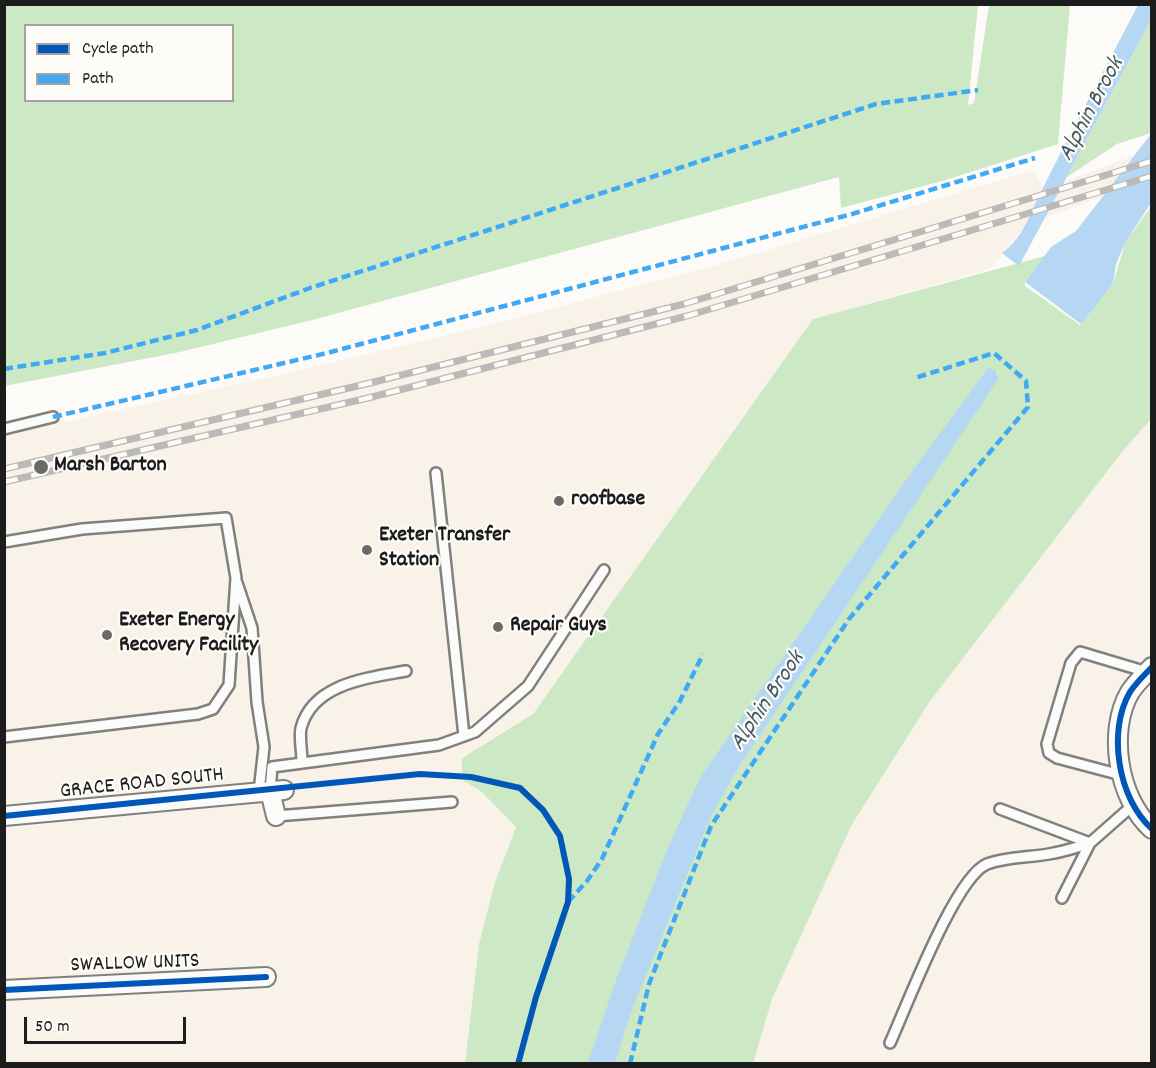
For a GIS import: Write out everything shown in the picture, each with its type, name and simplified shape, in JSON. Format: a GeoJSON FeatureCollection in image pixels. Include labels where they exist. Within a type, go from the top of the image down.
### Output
{"type":"FeatureCollection","features":[{"type":"Feature","properties":{"kind":"street"},"geometry":{"type":"LineString","coordinates":[[1149,669],[1131,691],[1122,713],[1119,739],[1124,790],[1138,818],[1152,829]]}},
{"type":"Feature","properties":{"kind":"street","name":"GRACE ROAD SOUTH"},"geometry":{"type":"LineString","coordinates":[[4,816],[271,791]]}},
{"type":"Feature","properties":{"kind":"street"},"geometry":{"type":"LineString","coordinates":[[271,791],[276,816]]}},
{"type":"Feature","properties":{"kind":"street","name":"SWALLOW UNITS"},"geometry":{"type":"LineString","coordinates":[[4,990],[266,977]]}},
{"type":"Feature","properties":{"kind":"lane"},"geometry":{"type":"LineString","coordinates":[[4,429],[53,417]]}},
{"type":"Feature","properties":{"kind":"lane"},"geometry":{"type":"LineString","coordinates":[[436,473],[464,736]]}},
{"type":"Feature","properties":{"kind":"lane"},"geometry":{"type":"LineString","coordinates":[[4,542],[81,529],[226,518],[236,578],[252,628],[257,702],[271,791]]}},
{"type":"Feature","properties":{"kind":"lane"},"geometry":{"type":"LineString","coordinates":[[271,791],[272,767],[302,761],[439,745],[475,732],[528,686],[604,570]]}},
{"type":"Feature","properties":{"kind":"lane"},"geometry":{"type":"LineString","coordinates":[[4,737],[213,710],[229,685],[236,578]]}},
{"type":"Feature","properties":{"kind":"lane"},"geometry":{"type":"LineString","coordinates":[[1121,775],[1057,758],[1049,753],[1047,744],[1071,663],[1080,652],[1149,669]]}},
{"type":"Feature","properties":{"kind":"lane"},"geometry":{"type":"LineString","coordinates":[[302,761],[301,729],[313,704],[351,681],[406,671]]}},
{"type":"Feature","properties":{"kind":"lane"},"geometry":{"type":"LineString","coordinates":[[276,816],[452,802]]}},
{"type":"Feature","properties":{"kind":"lane"},"geometry":{"type":"LineString","coordinates":[[1062,898],[1090,843],[1132,806]]}},
{"type":"Feature","properties":{"kind":"lane"},"geometry":{"type":"LineString","coordinates":[[1000,809],[1090,843]]}},
{"type":"Feature","properties":{"kind":"lane"},"geometry":{"type":"LineString","coordinates":[[890,1044],[939,934],[962,888],[974,872],[986,864],[1011,858],[1054,853],[1090,843]]}},
{"type":"Feature","properties":{"kind":"shaded area"},"geometry":{"type":"Polygon","coordinates":[[[1136,155],[1102,197],[1027,224],[990,269],[813,319],[533,714],[462,758],[462,780],[482,792],[516,827],[494,885],[479,944],[465,1063],[5,1063],[4,421],[61,408],[64,422],[301,370],[512,319],[731,261],[1033,170],[1044,189],[1136,155]]]}},
{"type":"Feature","properties":{"kind":"shaded area"},"geometry":{"type":"Polygon","coordinates":[[[1151,419],[1151,1063],[739,1064],[759,1000],[851,826],[930,701],[1122,452],[1151,419]]]}},
{"type":"Feature","properties":{"kind":"green space"},"geometry":{"type":"Polygon","coordinates":[[[5,4],[978,5],[968,105],[974,103],[989,5],[1070,5],[1058,144],[946,180],[841,208],[839,177],[316,319],[180,352],[5,386],[5,4]]]}},
{"type":"Feature","properties":{"kind":"green space"},"geometry":{"type":"Polygon","coordinates":[[[1151,20],[1151,133],[1117,144],[1067,177],[1151,20]]]}},
{"type":"Feature","properties":{"kind":"green space"},"geometry":{"type":"Polygon","coordinates":[[[1150,208],[1151,419],[1122,452],[930,701],[851,826],[772,999],[753,1063],[465,1063],[479,944],[494,885],[516,827],[482,792],[462,780],[462,758],[533,714],[813,319],[1045,256],[1025,282],[1025,286],[1080,325],[1113,284],[1125,243],[1150,208]]]}},
{"type":"Feature","properties":{"kind":"water","name":"Alphin Brook"},"geometry":{"type":"Polygon","coordinates":[[[1138,5],[1151,5],[1151,20],[1019,266],[1002,253],[1016,240],[1025,225],[1138,5]]]}},
{"type":"Feature","properties":{"kind":"water"},"geometry":{"type":"Polygon","coordinates":[[[1151,134],[1151,203],[1125,243],[1116,264],[1113,284],[1081,324],[1025,282],[1051,247],[1076,231],[1151,134]]]}},
{"type":"Feature","properties":{"kind":"water","name":"Alphin Brook"},"geometry":{"type":"Polygon","coordinates":[[[988,368],[996,370],[999,378],[738,768],[711,816],[631,1012],[615,1063],[588,1063],[616,980],[670,843],[700,778],[906,480],[988,368]]]}},
{"type":"Feature","properties":{"kind":"railway"},"geometry":{"type":"LineString","coordinates":[[4,469],[370,383],[684,304],[1152,161]]}},
{"type":"Feature","properties":{"kind":"railway"},"geometry":{"type":"LineString","coordinates":[[4,482],[372,397],[687,316],[1152,176]]}},
{"type":"Feature","properties":{"kind":"marked path"},"geometry":{"type":"LineString","coordinates":[[4,369],[105,353],[197,330],[310,288],[876,104],[978,90]]}},
{"type":"Feature","properties":{"kind":"marked path"},"geometry":{"type":"LineString","coordinates":[[53,417],[327,353],[852,214],[1035,158]]}},
{"type":"Feature","properties":{"kind":"marked path"},"geometry":{"type":"LineString","coordinates":[[630,1064],[649,984],[711,826],[849,619],[1028,407],[1026,381],[994,353],[915,378]]}},
{"type":"Feature","properties":{"kind":"marked path"},"geometry":{"type":"LineString","coordinates":[[568,902],[587,881],[602,859],[658,734],[680,701],[703,654]]}},
{"type":"Feature","properties":{"kind":"cycle path"},"geometry":{"type":"LineString","coordinates":[[1152,667],[1132,689],[1123,708],[1118,745],[1124,783],[1140,816],[1152,829]]}},
{"type":"Feature","properties":{"kind":"cycle path"},"geometry":{"type":"LineString","coordinates":[[4,816],[420,774],[471,777],[520,788],[543,810],[560,836],[569,879],[568,902],[536,997],[518,1064]]}},
{"type":"Feature","properties":{"kind":"cycle path"},"geometry":{"type":"LineString","coordinates":[[4,990],[266,977]]}},
{"type":"Feature","properties":{"kind":"place","name":"Marsh Barton"},"geometry":{"type":"Point","coordinates":[41,467]}},
{"type":"Feature","properties":{"kind":"place","name":"roofbase"},"geometry":{"type":"Point","coordinates":[559,501]}},
{"type":"Feature","properties":{"kind":"place","name":"Exeter Transfer Station"},"geometry":{"type":"Point","coordinates":[367,550]}},
{"type":"Feature","properties":{"kind":"place","name":"Repair Guys"},"geometry":{"type":"Point","coordinates":[498,627]}},
{"type":"Feature","properties":{"kind":"place","name":"Exeter Energy Recovery Facility"},"geometry":{"type":"Point","coordinates":[107,635]}}]}
